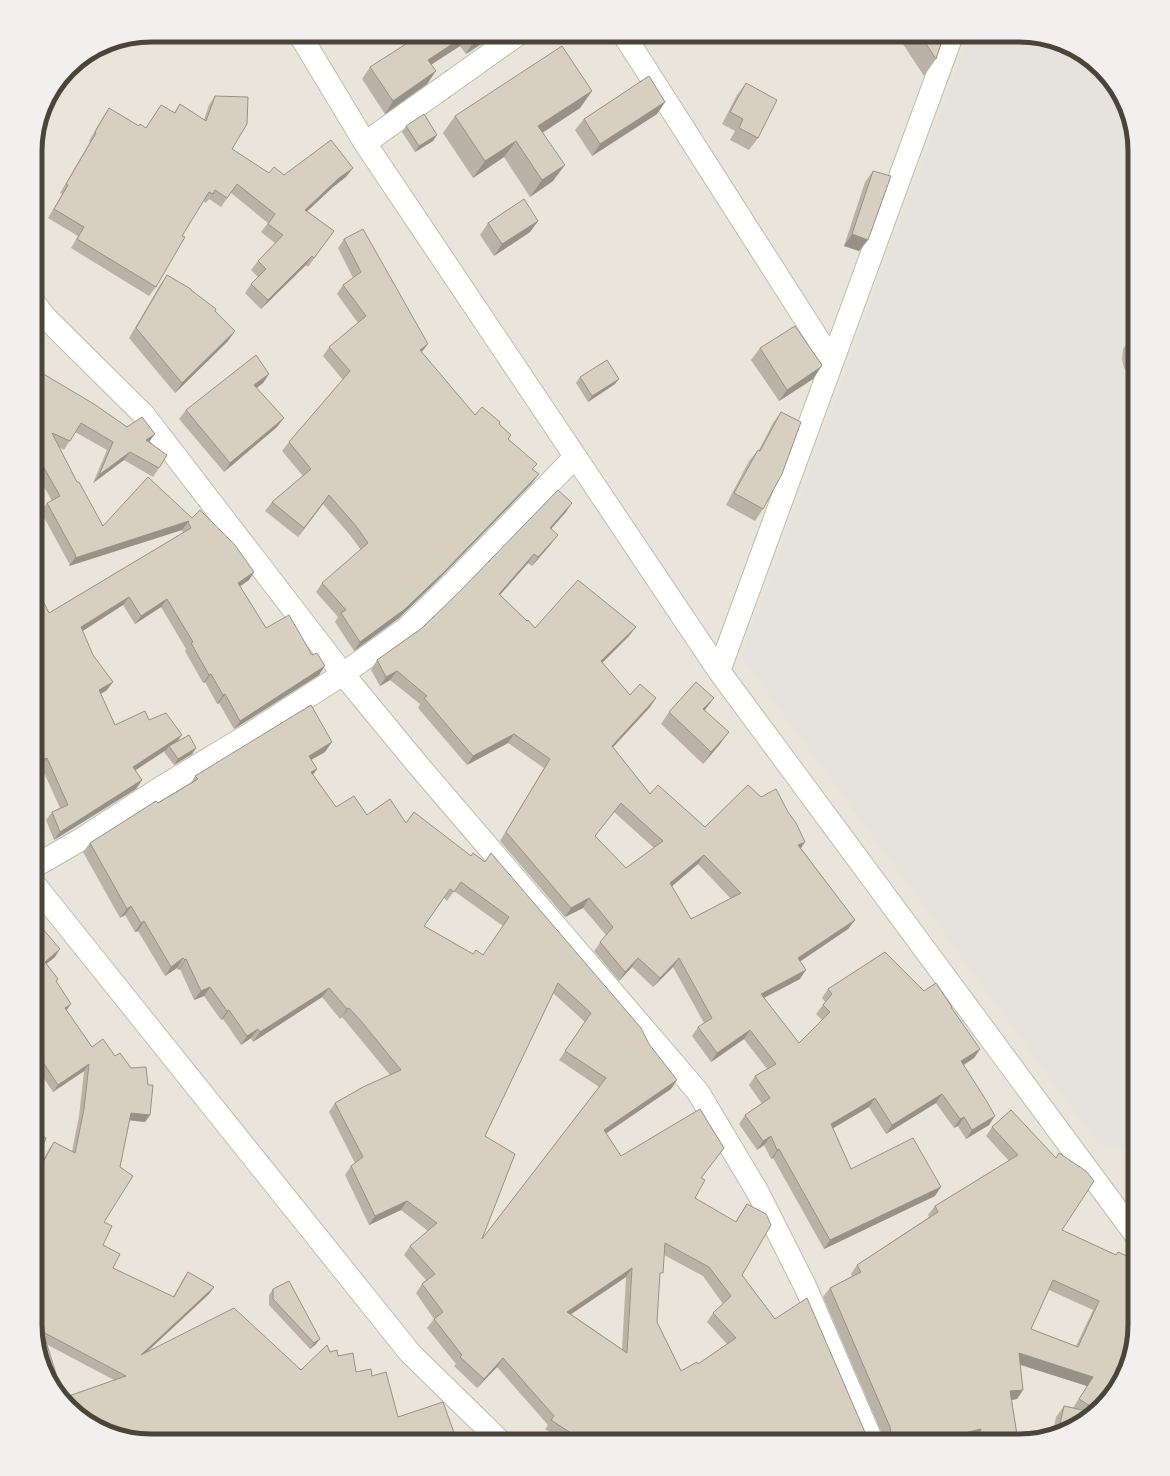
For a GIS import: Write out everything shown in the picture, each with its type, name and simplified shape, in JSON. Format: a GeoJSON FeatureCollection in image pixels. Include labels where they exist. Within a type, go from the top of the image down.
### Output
{"type":"FeatureCollection","features":[{"type":"Feature","properties":{"kind":"street"},"geometry":{"type":"LineString","coordinates":[[304,42],[365,143],[718,671],[1128,1225]]}},
{"type":"Feature","properties":{"kind":"street"},"geometry":{"type":"LineString","coordinates":[[365,143],[507,42]]}},
{"type":"Feature","properties":{"kind":"street"},"geometry":{"type":"LineString","coordinates":[[628,42],[832,361]]}},
{"type":"Feature","properties":{"kind":"street"},"geometry":{"type":"LineString","coordinates":[[718,671],[949,42]]}},
{"type":"Feature","properties":{"kind":"street"},"geometry":{"type":"LineString","coordinates":[[42,313],[144,416],[343,674],[698,1092],[758,1191],[805,1286],[869,1434]]}},
{"type":"Feature","properties":{"kind":"street"},"geometry":{"type":"LineString","coordinates":[[42,862],[80,840],[162,787],[250,734],[343,674],[407,628],[575,457]]}},
{"type":"Feature","properties":{"kind":"street"},"geometry":{"type":"LineString","coordinates":[[42,894],[410,1353],[493,1434]]}},
{"type":"Feature","properties":{"kind":"shaded area"},"geometry":{"type":"Polygon","coordinates":[[[143,42],[1027,42],[1041,44],[1061,50],[1080,60],[1101,79],[1110,90],[1120,109],[1124,122],[1128,151],[1128,1325],[1124,1354],[1117,1373],[1110,1386],[1101,1397],[1080,1416],[1054,1428],[1027,1434],[151,1434],[136,1433],[109,1426],[84,1412],[64,1392],[50,1367],[43,1340],[42,1325],[42,143],[46,122],[53,103],[60,90],[79,69],[90,60],[109,50],[129,44],[143,42]]]}},
{"type":"Feature","properties":{"kind":"shaded area"},"geometry":{"type":"Polygon","coordinates":[[[967,42],[1027,42],[1041,44],[1061,50],[1080,60],[1101,79],[1110,90],[1120,109],[1127,136],[1128,1149],[1098,1144],[741,657],[929,142],[967,42]]]}},
{"type":"Feature","properties":{"kind":"building"},"geometry":{"type":"Polygon","coordinates":[[[409,42],[455,42],[428,60],[436,71],[393,101],[370,67],[409,42]]]}},
{"type":"Feature","properties":{"kind":"building"},"geometry":{"type":"Polygon","coordinates":[[[925,42],[942,42],[936,59],[925,42]]]}},
{"type":"Feature","properties":{"kind":"building"},"geometry":{"type":"Polygon","coordinates":[[[562,46],[592,91],[538,126],[565,165],[542,180],[516,141],[485,161],[455,116],[562,46]]]}},
{"type":"Feature","properties":{"kind":"building"},"geometry":{"type":"Polygon","coordinates":[[[649,76],[665,102],[600,144],[584,119],[649,76]]]}},
{"type":"Feature","properties":{"kind":"building"},"geometry":{"type":"Polygon","coordinates":[[[746,83],[777,100],[758,138],[739,128],[743,119],[730,112],[746,83]]]}},
{"type":"Feature","properties":{"kind":"building"},"geometry":{"type":"Polygon","coordinates":[[[215,96],[248,97],[247,124],[232,149],[269,173],[274,167],[284,175],[331,140],[353,168],[339,178],[305,210],[334,231],[314,258],[312,256],[268,300],[251,284],[266,269],[258,261],[283,235],[268,224],[275,214],[237,184],[227,198],[215,190],[213,194],[209,192],[182,236],[185,237],[156,287],[77,239],[84,227],[54,209],[68,185],[66,184],[109,108],[139,126],[140,124],[146,128],[161,105],[175,113],[180,104],[206,121],[215,96]]]}},
{"type":"Feature","properties":{"kind":"building"},"geometry":{"type":"Polygon","coordinates":[[[424,114],[437,135],[419,146],[406,126],[424,114]]]}},
{"type":"Feature","properties":{"kind":"building"},"geometry":{"type":"Polygon","coordinates":[[[873,171],[891,176],[868,240],[852,234],[873,171]]]}},
{"type":"Feature","properties":{"kind":"building"},"geometry":{"type":"Polygon","coordinates":[[[524,199],[538,221],[502,244],[488,223],[524,199]]]}},
{"type":"Feature","properties":{"kind":"building"},"geometry":{"type":"Polygon","coordinates":[[[363,229],[428,344],[420,350],[475,415],[482,407],[500,422],[499,424],[511,435],[508,439],[537,464],[532,469],[539,474],[444,572],[405,609],[360,642],[341,613],[346,610],[322,583],[368,543],[356,526],[329,495],[304,528],[272,502],[311,469],[289,442],[350,371],[329,347],[366,316],[343,285],[361,272],[344,239],[363,229]]]}},
{"type":"Feature","properties":{"kind":"building"},"geometry":{"type":"Polygon","coordinates":[[[167,275],[191,289],[216,309],[215,311],[235,331],[182,383],[136,328],[167,275]]]}},
{"type":"Feature","properties":{"kind":"building"},"geometry":{"type":"Polygon","coordinates":[[[795,326],[822,365],[787,390],[760,348],[795,326]]]}},
{"type":"Feature","properties":{"kind":"building"},"geometry":{"type":"Polygon","coordinates":[[[256,355],[269,374],[254,385],[284,418],[230,463],[186,410],[256,355]]]}},
{"type":"Feature","properties":{"kind":"building"},"geometry":{"type":"Polygon","coordinates":[[[607,360],[619,379],[592,396],[580,377],[607,360]]]}},
{"type":"Feature","properties":{"kind":"building"},"geometry":{"type":"Polygon","coordinates":[[[42,373],[94,404],[127,427],[142,417],[155,434],[146,440],[167,455],[159,468],[130,452],[99,475],[113,442],[81,423],[70,441],[52,433],[77,482],[79,482],[103,526],[148,477],[192,518],[200,510],[235,545],[254,572],[238,583],[266,628],[289,615],[312,655],[317,653],[325,666],[240,721],[225,694],[223,695],[211,674],[209,675],[191,643],[193,642],[167,599],[141,616],[129,597],[81,627],[93,655],[113,682],[99,690],[115,725],[145,711],[149,720],[166,713],[182,735],[133,767],[142,780],[60,832],[52,812],[68,805],[47,758],[42,760],[42,599],[49,613],[191,528],[188,522],[189,521],[75,558],[76,556],[47,503],[60,496],[42,464],[42,373]]]}},
{"type":"Feature","properties":{"kind":"building"},"geometry":{"type":"Polygon","coordinates":[[[781,412],[801,422],[782,474],[763,509],[734,493],[758,450],[760,451],[781,412]]]}},
{"type":"Feature","properties":{"kind":"building"},"geometry":{"type":"Polygon","coordinates":[[[558,490],[572,503],[550,528],[558,535],[538,557],[534,554],[499,594],[535,628],[578,580],[636,627],[601,661],[630,695],[640,684],[656,698],[612,746],[650,794],[658,785],[705,827],[748,785],[761,797],[776,789],[788,812],[796,823],[805,842],[798,845],[855,920],[798,958],[806,970],[761,994],[799,1043],[830,1012],[823,1005],[832,994],[828,989],[885,952],[924,991],[936,983],[980,1049],[961,1061],[995,1116],[972,1130],[964,1117],[960,1119],[942,1094],[892,1125],[875,1098],[831,1124],[851,1169],[913,1138],[941,1187],[830,1240],[779,1149],[777,1150],[771,1136],[763,1141],[745,1115],[770,1098],[755,1076],[776,1064],[750,1030],[717,1053],[698,1027],[712,1018],[679,958],[660,978],[638,958],[625,972],[600,942],[613,927],[589,898],[571,908],[506,832],[550,759],[514,734],[473,756],[424,698],[427,696],[397,671],[386,677],[377,660],[422,628],[558,490]],[[621,803],[595,836],[626,868],[663,841],[621,803]],[[704,855],[670,883],[691,919],[741,893],[704,855]]]}},
{"type":"Feature","properties":{"kind":"building"},"geometry":{"type":"Polygon","coordinates":[[[696,682],[714,698],[703,709],[729,732],[711,752],[669,712],[696,682]]]}},
{"type":"Feature","properties":{"kind":"building"},"geometry":{"type":"Polygon","coordinates":[[[311,705],[332,742],[309,756],[317,769],[311,772],[336,807],[354,796],[367,815],[390,799],[406,823],[414,812],[471,856],[473,853],[485,862],[491,853],[641,1028],[649,1044],[677,1080],[604,1130],[621,1156],[700,1109],[724,1148],[701,1178],[705,1180],[695,1198],[736,1222],[747,1204],[766,1214],[771,1225],[742,1275],[775,1319],[807,1298],[866,1434],[572,1434],[551,1420],[554,1416],[503,1358],[484,1379],[460,1357],[462,1355],[434,1319],[443,1312],[422,1284],[435,1274],[410,1246],[437,1223],[407,1201],[375,1216],[351,1166],[363,1157],[335,1103],[363,1087],[401,1070],[361,1021],[349,1008],[347,1009],[329,988],[260,1032],[258,1029],[247,1036],[229,1010],[227,1011],[210,987],[201,991],[186,959],[185,960],[183,958],[171,967],[144,921],[141,923],[131,906],[127,909],[90,843],[156,801],[158,803],[198,779],[195,776],[311,705]],[[461,882],[454,892],[450,889],[424,926],[473,954],[476,950],[483,955],[509,917],[461,882]],[[558,983],[485,1136],[515,1154],[482,1239],[606,1078],[565,1051],[591,1013],[558,983]],[[665,1243],[663,1273],[660,1273],[657,1322],[681,1371],[697,1362],[698,1364],[736,1338],[713,1313],[731,1296],[709,1267],[665,1243]],[[632,1268],[567,1312],[627,1353],[632,1268]]]}},
{"type":"Feature","properties":{"kind":"building"},"geometry":{"type":"Polygon","coordinates":[[[189,735],[196,748],[178,759],[169,746],[189,735]]]}},
{"type":"Feature","properties":{"kind":"building"},"geometry":{"type":"Polygon","coordinates":[[[42,928],[60,949],[45,962],[58,979],[56,981],[71,1004],[65,1008],[92,1047],[103,1039],[115,1056],[120,1053],[131,1068],[146,1067],[148,1085],[153,1085],[150,1115],[131,1113],[120,1167],[133,1176],[104,1222],[112,1226],[103,1245],[120,1254],[113,1268],[174,1297],[188,1272],[214,1287],[141,1355],[234,1308],[301,1370],[327,1345],[330,1352],[337,1350],[338,1356],[353,1353],[356,1372],[371,1369],[372,1376],[386,1372],[398,1417],[443,1402],[454,1434],[151,1434],[136,1433],[109,1426],[84,1412],[68,1396],[126,1376],[43,1332],[60,1385],[50,1367],[46,1354],[42,1325],[42,1164],[54,1142],[75,1153],[84,1109],[89,1064],[58,1085],[42,1061],[42,928]]]}},
{"type":"Feature","properties":{"kind":"building"},"geometry":{"type":"Polygon","coordinates":[[[1011,1110],[1056,1158],[1059,1153],[1086,1171],[1094,1181],[1062,1230],[1116,1255],[1118,1252],[1128,1257],[1127,1340],[1120,1367],[1110,1386],[1091,1407],[1079,1399],[1093,1377],[1019,1353],[1023,1390],[1010,1391],[1017,1434],[980,1434],[981,1429],[960,1434],[891,1434],[890,1427],[830,1288],[861,1272],[857,1265],[938,1212],[935,1206],[1018,1155],[992,1127],[1011,1110]],[[1053,1280],[1031,1329],[1078,1347],[1099,1301],[1053,1280]]]}},
{"type":"Feature","properties":{"kind":"building"},"geometry":{"type":"Polygon","coordinates":[[[42,1136],[46,1138],[42,1148],[42,1136]]]}},
{"type":"Feature","properties":{"kind":"building"},"geometry":{"type":"Polygon","coordinates":[[[289,1281],[320,1339],[314,1343],[273,1299],[273,1289],[289,1281]]]}},
{"type":"Feature","properties":{"kind":"building"},"geometry":{"type":"Polygon","coordinates":[[[1064,1406],[1086,1411],[1080,1416],[1060,1426],[1064,1406]]]}}]}
